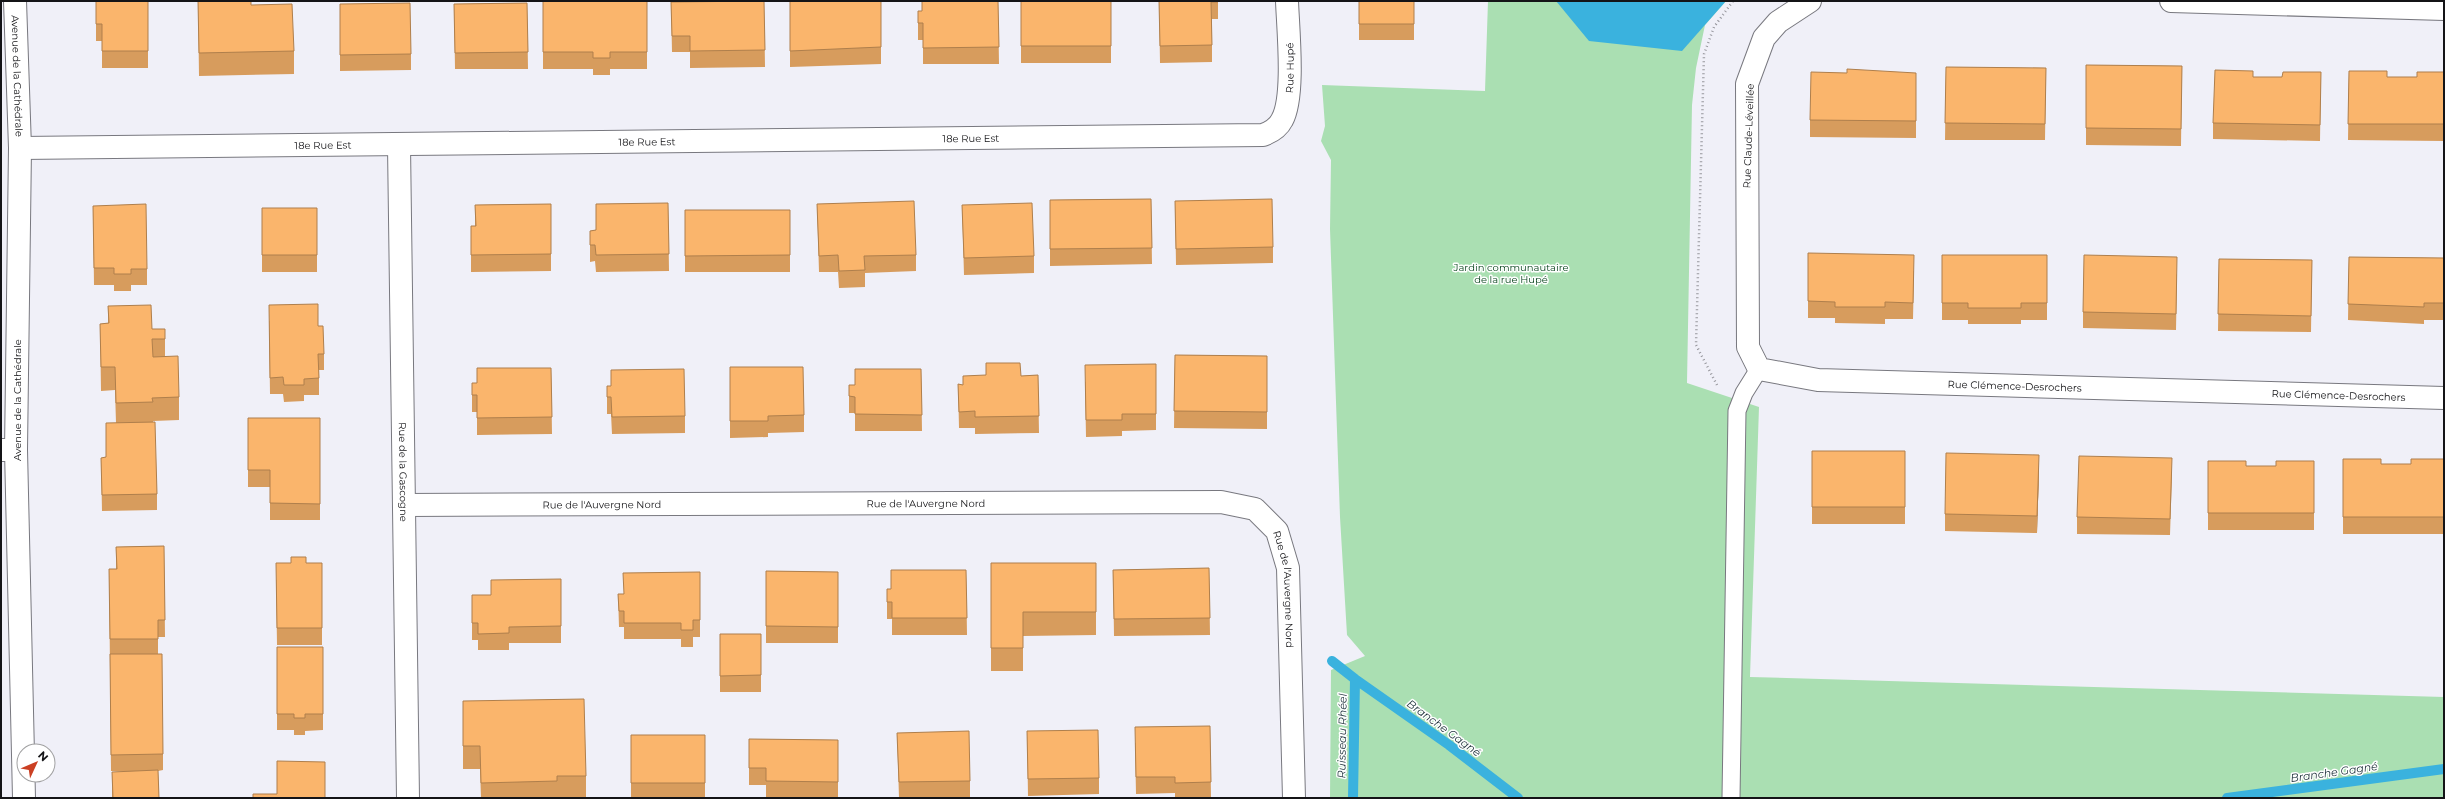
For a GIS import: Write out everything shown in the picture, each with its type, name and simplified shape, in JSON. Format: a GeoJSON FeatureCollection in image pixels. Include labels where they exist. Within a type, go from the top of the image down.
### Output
{"type":"FeatureCollection","features":[{"type":"Feature","properties":{"kind":"street","name":"Avenue de la Cathédrale"},"geometry":{"type":"LineString","coordinates":[[15,1],[20,148],[9,450],[24,798]]}},
{"type":"Feature","properties":{"kind":"street","name":"Rue Hupé"},"geometry":{"type":"LineString","coordinates":[[1272,131],[1282,120],[1286,106],[1289,76],[1287,1]]}},
{"type":"Feature","properties":{"kind":"street","name":"Rue Claude-Léveillée"},"geometry":{"type":"LineString","coordinates":[[1759,369],[1748,347],[1746,199],[1747,84],[1764,38],[1778,22],[1810,1]]}},
{"type":"Feature","properties":{"kind":"street"},"geometry":{"type":"LineString","coordinates":[[2171,1],[2444,9]]}},
{"type":"Feature","properties":{"kind":"street","name":"18e Rue Est"},"geometry":{"type":"LineString","coordinates":[[20,148],[399,146],[1263,135],[1272,131]]}},
{"type":"Feature","properties":{"kind":"street","name":"Rue de la Gascogne"},"geometry":{"type":"LineString","coordinates":[[399,146],[408,798]]}},
{"type":"Feature","properties":{"kind":"street","name":"Rue Clémence-Desrochers"},"geometry":{"type":"LineString","coordinates":[[1759,369],[1818,380],[2444,398]]}},
{"type":"Feature","properties":{"kind":"street","name":"Rue de l'Auvergne Nord"},"geometry":{"type":"LineString","coordinates":[[405,505],[1221,502],[1255,509],[1276,531],[1288,568],[1294,798]]}},
{"type":"Feature","properties":{"kind":"lane"},"geometry":{"type":"LineString","coordinates":[[1732,798],[1737,411],[1744,393],[1759,369]]}},
{"type":"Feature","properties":{"kind":"path"},"geometry":{"type":"LineString","coordinates":[[1733,1],[1714,27],[1704,54],[1696,345],[1716,383],[1737,411]]}},
{"type":"Feature","properties":{"kind":"green space","name":"Jardin communautaire de la rue Hupé"},"geometry":{"type":"Polygon","coordinates":[[[1488,1],[1726,1],[1705,25],[1696,68],[1692,105],[1687,383],[1759,407],[1750,677],[2444,697],[2444,798],[1330,798],[1331,670],[1365,656],[1347,635],[1340,517],[1330,229],[1331,160],[1321,141],[1325,126],[1322,85],[1485,91],[1488,1]]]}},
{"type":"Feature","properties":{"kind":"water"},"geometry":{"type":"Polygon","coordinates":[[[1556,1],[1726,1],[1682,51],[1589,41],[1556,1]]]}},
{"type":"Feature","properties":{"kind":"building"},"geometry":{"type":"Polygon","coordinates":[[[96,1],[148,1],[148,51],[102,51],[102,24],[96,24],[96,1]]]}},
{"type":"Feature","properties":{"kind":"building"},"geometry":{"type":"Polygon","coordinates":[[[198,1],[251,1],[251,5],[292,4],[294,51],[199,53],[198,1]]]}},
{"type":"Feature","properties":{"kind":"building"},"geometry":{"type":"Polygon","coordinates":[[[543,1],[647,1],[647,52],[610,52],[610,58],[593,58],[593,52],[543,52],[543,1]]]}},
{"type":"Feature","properties":{"kind":"building"},"geometry":{"type":"Polygon","coordinates":[[[764,1],[765,50],[690,51],[690,36],[672,36],[671,2],[764,1]]]}},
{"type":"Feature","properties":{"kind":"building"},"geometry":{"type":"Polygon","coordinates":[[[790,1],[881,1],[881,47],[790,51],[790,1]]]}},
{"type":"Feature","properties":{"kind":"building"},"geometry":{"type":"Polygon","coordinates":[[[922,1],[998,1],[999,47],[923,48],[923,23],[918,23],[918,11],[922,11],[922,1]]]}},
{"type":"Feature","properties":{"kind":"building"},"geometry":{"type":"Polygon","coordinates":[[[1021,1],[1111,1],[1111,46],[1021,46],[1021,1]]]}},
{"type":"Feature","properties":{"kind":"building"},"geometry":{"type":"Polygon","coordinates":[[[1159,1],[1218,1],[1211,2],[1212,45],[1160,46],[1159,1]]]}},
{"type":"Feature","properties":{"kind":"building"},"geometry":{"type":"Polygon","coordinates":[[[1359,1],[1414,1],[1414,24],[1359,24],[1359,1]]]}},
{"type":"Feature","properties":{"kind":"building"},"geometry":{"type":"Polygon","coordinates":[[[410,3],[411,54],[340,55],[340,4],[410,3]]]}},
{"type":"Feature","properties":{"kind":"building"},"geometry":{"type":"Polygon","coordinates":[[[527,3],[528,52],[455,53],[454,4],[527,3]]]}},
{"type":"Feature","properties":{"kind":"building"},"geometry":{"type":"Polygon","coordinates":[[[2086,65],[2182,66],[2181,129],[2086,128],[2086,65]]]}},
{"type":"Feature","properties":{"kind":"building"},"geometry":{"type":"Polygon","coordinates":[[[1946,67],[2046,68],[2045,124],[1945,123],[1946,67]]]}},
{"type":"Feature","properties":{"kind":"building"},"geometry":{"type":"Polygon","coordinates":[[[1847,69],[1916,73],[1916,121],[1810,120],[1811,72],[1847,73],[1847,69]]]}},
{"type":"Feature","properties":{"kind":"building"},"geometry":{"type":"Polygon","coordinates":[[[2215,70],[2253,71],[2253,77],[2282,77],[2283,72],[2321,72],[2320,125],[2213,123],[2215,70]]]}},
{"type":"Feature","properties":{"kind":"building"},"geometry":{"type":"Polygon","coordinates":[[[2349,71],[2387,71],[2387,77],[2417,77],[2417,72],[2444,72],[2444,124],[2348,124],[2349,71]]]}},
{"type":"Feature","properties":{"kind":"building"},"geometry":{"type":"Polygon","coordinates":[[[1151,199],[1152,248],[1050,249],[1050,200],[1151,199]]]}},
{"type":"Feature","properties":{"kind":"building"},"geometry":{"type":"Polygon","coordinates":[[[1272,199],[1273,247],[1176,249],[1175,201],[1272,199]]]}},
{"type":"Feature","properties":{"kind":"building"},"geometry":{"type":"Polygon","coordinates":[[[914,201],[916,255],[864,256],[865,270],[839,271],[838,255],[819,256],[817,204],[914,201]]]}},
{"type":"Feature","properties":{"kind":"building"},"geometry":{"type":"Polygon","coordinates":[[[668,203],[669,254],[596,255],[595,245],[590,245],[590,231],[596,230],[596,204],[668,203]]]}},
{"type":"Feature","properties":{"kind":"building"},"geometry":{"type":"Polygon","coordinates":[[[1032,203],[1034,256],[964,258],[962,205],[1032,203]]]}},
{"type":"Feature","properties":{"kind":"building"},"geometry":{"type":"Polygon","coordinates":[[[146,204],[147,269],[131,269],[131,274],[114,274],[114,268],[94,268],[93,206],[146,204]]]}},
{"type":"Feature","properties":{"kind":"building"},"geometry":{"type":"Polygon","coordinates":[[[551,204],[551,254],[471,255],[471,226],[476,226],[475,205],[551,204]]]}},
{"type":"Feature","properties":{"kind":"building"},"geometry":{"type":"Polygon","coordinates":[[[262,208],[317,208],[317,255],[262,255],[262,208]]]}},
{"type":"Feature","properties":{"kind":"building"},"geometry":{"type":"Polygon","coordinates":[[[685,210],[790,210],[790,255],[685,256],[685,210]]]}},
{"type":"Feature","properties":{"kind":"building"},"geometry":{"type":"Polygon","coordinates":[[[1808,253],[1914,255],[1913,303],[1885,302],[1885,307],[1835,307],[1835,302],[1808,301],[1808,253]]]}},
{"type":"Feature","properties":{"kind":"building"},"geometry":{"type":"Polygon","coordinates":[[[1942,255],[2047,255],[2047,303],[2021,303],[2021,308],[1968,308],[1968,303],[1942,303],[1942,255]]]}},
{"type":"Feature","properties":{"kind":"building"},"geometry":{"type":"Polygon","coordinates":[[[2084,255],[2177,257],[2176,314],[2083,312],[2084,255]]]}},
{"type":"Feature","properties":{"kind":"building"},"geometry":{"type":"Polygon","coordinates":[[[2349,257],[2444,258],[2444,303],[2424,303],[2424,307],[2348,304],[2349,257]]]}},
{"type":"Feature","properties":{"kind":"building"},"geometry":{"type":"Polygon","coordinates":[[[2219,259],[2312,260],[2311,316],[2218,314],[2219,259]]]}},
{"type":"Feature","properties":{"kind":"building"},"geometry":{"type":"Polygon","coordinates":[[[318,304],[318,326],[323,326],[324,354],[318,354],[319,378],[304,379],[304,385],[284,385],[283,377],[270,378],[269,305],[318,304]]]}},
{"type":"Feature","properties":{"kind":"building"},"geometry":{"type":"Polygon","coordinates":[[[151,305],[152,329],[165,329],[165,339],[152,339],[153,357],[178,356],[179,397],[152,398],[153,402],[116,403],[115,367],[101,367],[100,324],[109,323],[108,306],[151,305]]]}},
{"type":"Feature","properties":{"kind":"building"},"geometry":{"type":"Polygon","coordinates":[[[1175,355],[1267,356],[1267,412],[1174,411],[1175,355]]]}},
{"type":"Feature","properties":{"kind":"building"},"geometry":{"type":"Polygon","coordinates":[[[986,363],[1020,363],[1021,376],[1038,375],[1039,416],[975,417],[975,411],[959,412],[958,384],[963,385],[963,376],[986,375],[986,363]]]}},
{"type":"Feature","properties":{"kind":"building"},"geometry":{"type":"Polygon","coordinates":[[[1156,364],[1156,414],[1122,414],[1122,420],[1086,420],[1085,365],[1156,364]]]}},
{"type":"Feature","properties":{"kind":"building"},"geometry":{"type":"Polygon","coordinates":[[[730,367],[803,367],[804,415],[768,416],[768,421],[730,421],[730,367]]]}},
{"type":"Feature","properties":{"kind":"building"},"geometry":{"type":"Polygon","coordinates":[[[477,368],[551,368],[552,417],[477,418],[477,395],[472,395],[472,383],[477,383],[477,368]]]}},
{"type":"Feature","properties":{"kind":"building"},"geometry":{"type":"Polygon","coordinates":[[[684,369],[685,416],[612,417],[611,397],[607,397],[607,386],[611,386],[611,370],[684,369]]]}},
{"type":"Feature","properties":{"kind":"building"},"geometry":{"type":"Polygon","coordinates":[[[855,369],[921,369],[922,415],[855,414],[855,397],[849,396],[849,385],[855,385],[855,369]]]}},
{"type":"Feature","properties":{"kind":"building"},"geometry":{"type":"Polygon","coordinates":[[[248,418],[320,418],[320,504],[270,503],[270,470],[248,470],[248,418]]]}},
{"type":"Feature","properties":{"kind":"building"},"geometry":{"type":"Polygon","coordinates":[[[155,422],[157,494],[102,495],[101,458],[106,457],[106,423],[155,422]]]}},
{"type":"Feature","properties":{"kind":"building"},"geometry":{"type":"Polygon","coordinates":[[[1812,451],[1905,451],[1905,507],[1812,507],[1812,451]]]}},
{"type":"Feature","properties":{"kind":"building"},"geometry":{"type":"Polygon","coordinates":[[[1946,453],[2039,455],[2037,516],[1945,514],[1946,453]]]}},
{"type":"Feature","properties":{"kind":"building"},"geometry":{"type":"Polygon","coordinates":[[[2079,456],[2172,458],[2170,519],[2077,517],[2079,456]]]}},
{"type":"Feature","properties":{"kind":"building"},"geometry":{"type":"Polygon","coordinates":[[[2343,459],[2381,459],[2381,464],[2411,464],[2411,459],[2444,459],[2444,517],[2343,517],[2343,459]]]}},
{"type":"Feature","properties":{"kind":"building"},"geometry":{"type":"Polygon","coordinates":[[[2208,461],[2246,461],[2246,466],[2276,466],[2276,461],[2314,461],[2314,513],[2208,513],[2208,461]]]}},
{"type":"Feature","properties":{"kind":"building"},"geometry":{"type":"Polygon","coordinates":[[[164,546],[165,620],[158,620],[158,639],[110,639],[109,569],[117,569],[116,547],[164,546]]]}},
{"type":"Feature","properties":{"kind":"building"},"geometry":{"type":"Polygon","coordinates":[[[291,557],[306,557],[306,563],[322,563],[322,628],[277,628],[276,563],[291,563],[291,557]]]}},
{"type":"Feature","properties":{"kind":"building"},"geometry":{"type":"Polygon","coordinates":[[[991,563],[1096,563],[1096,612],[1023,612],[1023,648],[991,648],[991,563]]]}},
{"type":"Feature","properties":{"kind":"building"},"geometry":{"type":"Polygon","coordinates":[[[1209,568],[1210,618],[1114,619],[1113,570],[1209,568]]]}},
{"type":"Feature","properties":{"kind":"building"},"geometry":{"type":"Polygon","coordinates":[[[891,570],[966,570],[967,618],[892,618],[892,602],[887,602],[887,589],[891,589],[891,570]]]}},
{"type":"Feature","properties":{"kind":"building"},"geometry":{"type":"Polygon","coordinates":[[[766,571],[838,572],[838,627],[766,626],[766,571]]]}},
{"type":"Feature","properties":{"kind":"building"},"geometry":{"type":"Polygon","coordinates":[[[700,572],[700,620],[693,620],[693,630],[681,630],[681,623],[624,623],[624,611],[619,611],[618,594],[624,594],[623,573],[700,572]]]}},
{"type":"Feature","properties":{"kind":"building"},"geometry":{"type":"Polygon","coordinates":[[[561,579],[561,626],[509,627],[509,633],[478,634],[478,623],[472,623],[472,595],[491,595],[491,580],[561,579]]]}},
{"type":"Feature","properties":{"kind":"building"},"geometry":{"type":"Polygon","coordinates":[[[720,634],[761,634],[761,675],[720,676],[720,634]]]}},
{"type":"Feature","properties":{"kind":"building"},"geometry":{"type":"Polygon","coordinates":[[[277,647],[323,647],[323,714],[305,714],[305,718],[294,718],[294,714],[277,714],[277,647]]]}},
{"type":"Feature","properties":{"kind":"building"},"geometry":{"type":"Polygon","coordinates":[[[110,654],[162,654],[163,754],[111,755],[110,654]]]}},
{"type":"Feature","properties":{"kind":"building"},"geometry":{"type":"Polygon","coordinates":[[[584,699],[586,776],[557,776],[557,781],[481,783],[480,746],[463,746],[463,701],[584,699]]]}},
{"type":"Feature","properties":{"kind":"building"},"geometry":{"type":"Polygon","coordinates":[[[1210,726],[1211,782],[1175,783],[1175,777],[1136,777],[1135,727],[1210,726]]]}},
{"type":"Feature","properties":{"kind":"building"},"geometry":{"type":"Polygon","coordinates":[[[1098,730],[1099,778],[1028,779],[1027,731],[1098,730]]]}},
{"type":"Feature","properties":{"kind":"building"},"geometry":{"type":"Polygon","coordinates":[[[969,731],[970,781],[899,782],[897,733],[969,731]]]}},
{"type":"Feature","properties":{"kind":"building"},"geometry":{"type":"Polygon","coordinates":[[[631,735],[705,735],[705,783],[631,783],[631,735]]]}},
{"type":"Feature","properties":{"kind":"building"},"geometry":{"type":"Polygon","coordinates":[[[749,739],[838,740],[838,782],[766,781],[766,768],[749,768],[749,739]]]}},
{"type":"Feature","properties":{"kind":"building"},"geometry":{"type":"Polygon","coordinates":[[[277,761],[325,762],[325,798],[253,798],[253,794],[277,794],[277,761]]]}},
{"type":"Feature","properties":{"kind":"building"},"geometry":{"type":"Polygon","coordinates":[[[158,770],[159,798],[113,798],[112,772],[158,770]]]}},
{"type":"Feature","properties":{"kind":"waterway","name":"Ruisseau Rhéel"},"geometry":{"type":"LineString","coordinates":[[1332,661],[1355,679],[1353,798]]}},
{"type":"Feature","properties":{"kind":"waterway","name":"Branche Gagné"},"geometry":{"type":"LineString","coordinates":[[1355,679],[1449,745],[1518,798]]}},
{"type":"Feature","properties":{"kind":"waterway","name":"Branche Gagné"},"geometry":{"type":"LineString","coordinates":[[2227,798],[2444,769]]}}]}
